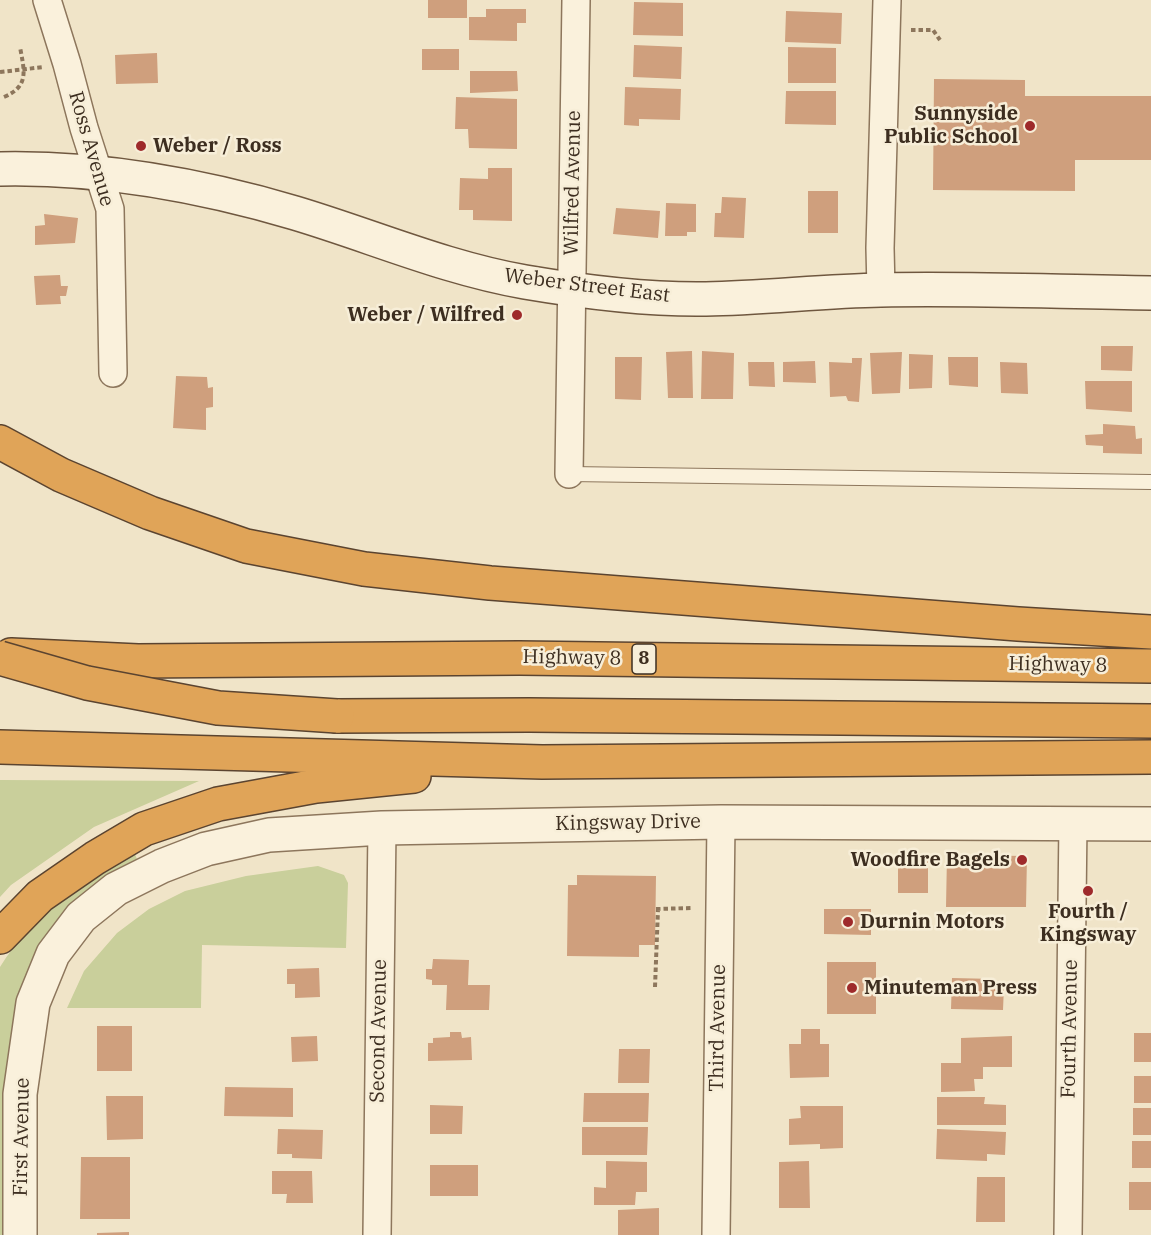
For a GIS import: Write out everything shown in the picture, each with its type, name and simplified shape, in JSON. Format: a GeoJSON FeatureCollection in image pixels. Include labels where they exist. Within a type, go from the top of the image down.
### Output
{"type":"FeatureCollection","features":[{"type":"Feature","properties":{"kind":"highway"},"geometry":{"type":"LineString","coordinates":[[0,442],[61,475],[150,513],[246,546],[364,569],[490,583],[1018,624],[1151,632]]}},
{"type":"Feature","properties":{"kind":"highway"},"geometry":{"type":"LineString","coordinates":[[0,656],[138,661]]}},
{"type":"Feature","properties":{"kind":"highway"},"geometry":{"type":"LineString","coordinates":[[0,656],[87,683],[218,708],[337,716],[529,715],[1151,722]]}},
{"type":"Feature","properties":{"kind":"highway","name":"Highway 8"},"geometry":{"type":"LineString","coordinates":[[138,661],[519,658],[1151,666]]}},
{"type":"Feature","properties":{"kind":"highway"},"geometry":{"type":"LineString","coordinates":[[0,670],[138,661]]}},
{"type":"Feature","properties":{"kind":"highway"},"geometry":{"type":"LineString","coordinates":[[0,747],[542,762],[1151,757]]}},
{"type":"Feature","properties":{"kind":"highway"},"geometry":{"type":"LineString","coordinates":[[0,937],[40,896],[95,858],[144,829],[218,804],[316,786],[542,762]]}},
{"type":"Feature","properties":{"kind":"street","name":"Ross Avenue"},"geometry":{"type":"LineString","coordinates":[[47,0],[110,209],[112,373]]}},
{"type":"Feature","properties":{"kind":"street","name":"Wilfred Avenue"},"geometry":{"type":"LineString","coordinates":[[569,474],[576,0]]}},
{"type":"Feature","properties":{"kind":"street"},"geometry":{"type":"LineString","coordinates":[[881,290],[886,0]]}},
{"type":"Feature","properties":{"kind":"street","name":"Weber Street East"},"geometry":{"type":"LineString","coordinates":[[0,169],[98,173],[205,191],[295,213],[427,258],[524,282],[631,296],[703,299],[881,290],[1151,293]]}},
{"type":"Feature","properties":{"kind":"street","name":"Kingsway Drive"},"geometry":{"type":"LineString","coordinates":[[116,889],[162,866],[206,849],[269,835],[382,828],[721,822],[1151,824]]}},
{"type":"Feature","properties":{"kind":"street","name":"Third Avenue"},"geometry":{"type":"LineString","coordinates":[[716,1235],[721,822]]}},
{"type":"Feature","properties":{"kind":"street","name":"Fourth Avenue"},"geometry":{"type":"LineString","coordinates":[[1068,1235],[1073,822]]}},
{"type":"Feature","properties":{"kind":"street","name":"Second Avenue"},"geometry":{"type":"LineString","coordinates":[[376,1235],[382,828]]}},
{"type":"Feature","properties":{"kind":"street","name":"First Avenue"},"geometry":{"type":"LineString","coordinates":[[20,1235],[20,1094],[33,1003],[53,954],[81,917],[116,889]]}},
{"type":"Feature","properties":{"kind":"lane"},"geometry":{"type":"LineString","coordinates":[[569,474],[1151,482]]}},
{"type":"Feature","properties":{"kind":"path"},"geometry":{"type":"LineString","coordinates":[[886,29],[933,30],[940,40]]}},
{"type":"Feature","properties":{"kind":"path"},"geometry":{"type":"LineString","coordinates":[[4,97],[16,91],[22,81],[24,69],[20,46]]}},
{"type":"Feature","properties":{"kind":"path"},"geometry":{"type":"LineString","coordinates":[[0,72],[67,64]]}},
{"type":"Feature","properties":{"kind":"path"},"geometry":{"type":"LineString","coordinates":[[655,987],[657,909],[692,908]]}},
{"type":"Feature","properties":{"kind":"green space"},"geometry":{"type":"Polygon","coordinates":[[[0,780],[199,781],[94,827],[11,885],[0,897],[0,780]]]}},
{"type":"Feature","properties":{"kind":"green space"},"geometry":{"type":"Polygon","coordinates":[[[135,854],[138,862],[20,997],[12,1026],[8,1066],[6,1235],[0,1235],[0,967],[27,932],[60,901],[96,876],[135,854]]]}},
{"type":"Feature","properties":{"kind":"green space"},"geometry":{"type":"Polygon","coordinates":[[[318,866],[344,875],[348,883],[346,948],[202,945],[201,1008],[67,1008],[84,971],[117,933],[149,909],[185,891],[246,876],[318,866]]]}},
{"type":"Feature","properties":{"kind":"building"},"geometry":{"type":"Polygon","coordinates":[[[428,0],[467,0],[467,18],[428,18],[428,0]]]}},
{"type":"Feature","properties":{"kind":"building"},"geometry":{"type":"Polygon","coordinates":[[[634,2],[683,3],[683,36],[633,35],[634,2]]]}},
{"type":"Feature","properties":{"kind":"building"},"geometry":{"type":"Polygon","coordinates":[[[486,9],[526,9],[526,23],[517,23],[517,41],[469,40],[469,17],[486,17],[486,9]]]}},
{"type":"Feature","properties":{"kind":"building"},"geometry":{"type":"Polygon","coordinates":[[[786,11],[842,13],[841,44],[785,42],[786,11]]]}},
{"type":"Feature","properties":{"kind":"building"},"geometry":{"type":"Polygon","coordinates":[[[634,45],[682,47],[681,79],[633,77],[634,45]]]}},
{"type":"Feature","properties":{"kind":"building"},"geometry":{"type":"Polygon","coordinates":[[[788,47],[836,48],[836,83],[788,83],[788,47]]]}},
{"type":"Feature","properties":{"kind":"building"},"geometry":{"type":"Polygon","coordinates":[[[422,49],[459,49],[459,70],[422,70],[422,49]]]}},
{"type":"Feature","properties":{"kind":"building"},"geometry":{"type":"Polygon","coordinates":[[[157,53],[158,83],[116,84],[115,55],[157,53]]]}},
{"type":"Feature","properties":{"kind":"building"},"geometry":{"type":"Polygon","coordinates":[[[470,71],[517,71],[518,91],[470,93],[470,71]]]}},
{"type":"Feature","properties":{"kind":"building"},"geometry":{"type":"Polygon","coordinates":[[[934,79],[1025,80],[1025,96],[1151,96],[1151,160],[1075,160],[1075,191],[933,190],[934,79]]]}},
{"type":"Feature","properties":{"kind":"building"},"geometry":{"type":"Polygon","coordinates":[[[625,87],[681,89],[680,120],[639,119],[639,126],[624,125],[625,87]]]}},
{"type":"Feature","properties":{"kind":"building"},"geometry":{"type":"Polygon","coordinates":[[[786,91],[836,91],[836,125],[785,124],[786,91]]]}},
{"type":"Feature","properties":{"kind":"building"},"geometry":{"type":"Polygon","coordinates":[[[456,97],[517,99],[517,149],[469,148],[468,129],[455,129],[456,97]]]}},
{"type":"Feature","properties":{"kind":"building"},"geometry":{"type":"Polygon","coordinates":[[[488,168],[512,168],[512,221],[473,220],[473,210],[459,210],[460,178],[488,179],[488,168]]]}},
{"type":"Feature","properties":{"kind":"building"},"geometry":{"type":"Polygon","coordinates":[[[808,191],[838,191],[838,233],[808,233],[808,191]]]}},
{"type":"Feature","properties":{"kind":"building"},"geometry":{"type":"Polygon","coordinates":[[[722,197],[746,198],[744,238],[714,237],[715,213],[721,213],[722,197]]]}},
{"type":"Feature","properties":{"kind":"building"},"geometry":{"type":"Polygon","coordinates":[[[666,203],[696,204],[696,232],[687,232],[687,236],[665,236],[666,203]]]}},
{"type":"Feature","properties":{"kind":"building"},"geometry":{"type":"Polygon","coordinates":[[[616,208],[660,211],[658,238],[613,234],[616,208]]]}},
{"type":"Feature","properties":{"kind":"building"},"geometry":{"type":"Polygon","coordinates":[[[44,214],[78,218],[75,243],[35,245],[35,226],[45,225],[44,214]]]}},
{"type":"Feature","properties":{"kind":"building"},"geometry":{"type":"Polygon","coordinates":[[[60,275],[61,286],[68,286],[66,296],[60,296],[61,304],[36,305],[34,276],[60,275]]]}},
{"type":"Feature","properties":{"kind":"building"},"geometry":{"type":"Polygon","coordinates":[[[1101,346],[1133,346],[1132,371],[1101,370],[1101,346]]]}},
{"type":"Feature","properties":{"kind":"building"},"geometry":{"type":"Polygon","coordinates":[[[692,351],[693,398],[668,398],[666,352],[692,351]]]}},
{"type":"Feature","properties":{"kind":"building"},"geometry":{"type":"Polygon","coordinates":[[[702,351],[734,353],[733,399],[701,399],[702,351]]]}},
{"type":"Feature","properties":{"kind":"building"},"geometry":{"type":"Polygon","coordinates":[[[902,352],[900,393],[872,394],[870,353],[902,352]]]}},
{"type":"Feature","properties":{"kind":"building"},"geometry":{"type":"Polygon","coordinates":[[[909,354],[933,355],[932,388],[909,389],[909,354]]]}},
{"type":"Feature","properties":{"kind":"building"},"geometry":{"type":"Polygon","coordinates":[[[615,357],[642,357],[641,400],[615,399],[615,357]]]}},
{"type":"Feature","properties":{"kind":"building"},"geometry":{"type":"Polygon","coordinates":[[[948,357],[978,357],[978,387],[949,385],[948,357]]]}},
{"type":"Feature","properties":{"kind":"building"},"geometry":{"type":"Polygon","coordinates":[[[852,358],[862,358],[859,402],[848,401],[846,396],[830,397],[829,362],[852,363],[852,358]]]}},
{"type":"Feature","properties":{"kind":"building"},"geometry":{"type":"Polygon","coordinates":[[[815,361],[816,383],[783,382],[783,362],[815,361]]]}},
{"type":"Feature","properties":{"kind":"building"},"geometry":{"type":"Polygon","coordinates":[[[748,362],[774,362],[775,387],[749,386],[748,362]]]}},
{"type":"Feature","properties":{"kind":"building"},"geometry":{"type":"Polygon","coordinates":[[[1000,362],[1027,363],[1028,394],[1001,393],[1000,362]]]}},
{"type":"Feature","properties":{"kind":"building"},"geometry":{"type":"Polygon","coordinates":[[[176,376],[207,377],[208,388],[213,387],[213,407],[206,408],[206,430],[173,428],[176,376]]]}},
{"type":"Feature","properties":{"kind":"building"},"geometry":{"type":"Polygon","coordinates":[[[1085,381],[1132,381],[1132,412],[1086,409],[1085,381]]]}},
{"type":"Feature","properties":{"kind":"building"},"geometry":{"type":"Polygon","coordinates":[[[1103,424],[1135,426],[1136,439],[1142,438],[1142,454],[1103,453],[1103,446],[1086,445],[1085,435],[1103,434],[1103,424]]]}},
{"type":"Feature","properties":{"kind":"building"},"geometry":{"type":"Polygon","coordinates":[[[947,855],[1027,856],[1026,907],[946,907],[947,855]]]}},
{"type":"Feature","properties":{"kind":"building"},"geometry":{"type":"Polygon","coordinates":[[[898,858],[928,858],[928,893],[898,893],[898,858]]]}},
{"type":"Feature","properties":{"kind":"building"},"geometry":{"type":"Polygon","coordinates":[[[577,875],[656,876],[655,945],[639,945],[639,957],[567,956],[568,885],[577,885],[577,875]]]}},
{"type":"Feature","properties":{"kind":"building","name":"Durnin Motors"},"geometry":{"type":"Polygon","coordinates":[[[824,909],[871,909],[871,935],[824,934],[824,909]]]}},
{"type":"Feature","properties":{"kind":"building"},"geometry":{"type":"Polygon","coordinates":[[[433,959],[469,960],[468,985],[490,985],[489,1010],[446,1010],[447,985],[432,985],[432,980],[426,979],[426,969],[432,969],[433,959]]]}},
{"type":"Feature","properties":{"kind":"building","name":"Minuteman Press"},"geometry":{"type":"Polygon","coordinates":[[[827,962],[876,962],[876,1014],[827,1014],[827,962]]]}},
{"type":"Feature","properties":{"kind":"building"},"geometry":{"type":"Polygon","coordinates":[[[319,968],[320,997],[295,998],[295,984],[287,984],[287,969],[319,968]]]}},
{"type":"Feature","properties":{"kind":"building"},"geometry":{"type":"Polygon","coordinates":[[[952,978],[996,979],[996,986],[1004,986],[1003,1010],[951,1009],[952,978]]]}},
{"type":"Feature","properties":{"kind":"building"},"geometry":{"type":"Polygon","coordinates":[[[97,1026],[132,1026],[132,1071],[97,1071],[97,1026]]]}},
{"type":"Feature","properties":{"kind":"building"},"geometry":{"type":"Polygon","coordinates":[[[801,1029],[820,1029],[820,1044],[829,1044],[829,1077],[790,1078],[789,1044],[801,1044],[801,1029]]]}},
{"type":"Feature","properties":{"kind":"building"},"geometry":{"type":"Polygon","coordinates":[[[450,1032],[461,1032],[462,1038],[471,1037],[472,1060],[428,1061],[428,1043],[433,1043],[433,1038],[450,1037],[450,1032]]]}},
{"type":"Feature","properties":{"kind":"building"},"geometry":{"type":"Polygon","coordinates":[[[1134,1033],[1151,1033],[1151,1062],[1134,1062],[1134,1033]]]}},
{"type":"Feature","properties":{"kind":"building"},"geometry":{"type":"Polygon","coordinates":[[[317,1036],[318,1061],[292,1062],[291,1037],[317,1036]]]}},
{"type":"Feature","properties":{"kind":"building"},"geometry":{"type":"Polygon","coordinates":[[[1012,1036],[1012,1067],[983,1067],[983,1079],[974,1079],[975,1091],[941,1092],[941,1063],[961,1063],[961,1038],[1012,1036]]]}},
{"type":"Feature","properties":{"kind":"building"},"geometry":{"type":"Polygon","coordinates":[[[619,1049],[650,1049],[649,1083],[618,1083],[619,1049]]]}},
{"type":"Feature","properties":{"kind":"building"},"geometry":{"type":"Polygon","coordinates":[[[1134,1076],[1151,1076],[1151,1103],[1134,1103],[1134,1076]]]}},
{"type":"Feature","properties":{"kind":"building"},"geometry":{"type":"Polygon","coordinates":[[[225,1087],[293,1088],[293,1117],[224,1116],[225,1087]]]}},
{"type":"Feature","properties":{"kind":"building"},"geometry":{"type":"Polygon","coordinates":[[[584,1093],[649,1093],[648,1122],[583,1122],[584,1093]]]}},
{"type":"Feature","properties":{"kind":"building"},"geometry":{"type":"Polygon","coordinates":[[[106,1096],[143,1096],[143,1139],[107,1140],[106,1096]]]}},
{"type":"Feature","properties":{"kind":"building"},"geometry":{"type":"Polygon","coordinates":[[[937,1097],[985,1097],[984,1104],[1006,1105],[1006,1125],[937,1125],[937,1097]]]}},
{"type":"Feature","properties":{"kind":"building"},"geometry":{"type":"Polygon","coordinates":[[[430,1105],[463,1106],[462,1134],[430,1134],[430,1105]]]}},
{"type":"Feature","properties":{"kind":"building"},"geometry":{"type":"Polygon","coordinates":[[[800,1106],[843,1106],[843,1148],[820,1149],[820,1144],[789,1145],[789,1119],[801,1118],[800,1106]]]}},
{"type":"Feature","properties":{"kind":"building"},"geometry":{"type":"Polygon","coordinates":[[[1133,1108],[1151,1108],[1151,1135],[1133,1135],[1133,1108]]]}},
{"type":"Feature","properties":{"kind":"building"},"geometry":{"type":"Polygon","coordinates":[[[582,1127],[648,1127],[647,1155],[582,1155],[582,1127]]]}},
{"type":"Feature","properties":{"kind":"building"},"geometry":{"type":"Polygon","coordinates":[[[278,1129],[323,1130],[322,1159],[292,1158],[292,1154],[277,1154],[278,1129]]]}},
{"type":"Feature","properties":{"kind":"building"},"geometry":{"type":"Polygon","coordinates":[[[937,1129],[1006,1132],[1005,1155],[987,1154],[987,1161],[936,1159],[937,1129]]]}},
{"type":"Feature","properties":{"kind":"building"},"geometry":{"type":"Polygon","coordinates":[[[1132,1141],[1151,1141],[1151,1168],[1132,1168],[1132,1141]]]}},
{"type":"Feature","properties":{"kind":"building"},"geometry":{"type":"Polygon","coordinates":[[[81,1157],[130,1157],[130,1219],[80,1219],[81,1157]]]}},
{"type":"Feature","properties":{"kind":"building"},"geometry":{"type":"Polygon","coordinates":[[[606,1161],[647,1162],[647,1192],[636,1192],[635,1205],[594,1205],[594,1187],[606,1188],[606,1161]]]}},
{"type":"Feature","properties":{"kind":"building"},"geometry":{"type":"Polygon","coordinates":[[[809,1161],[810,1208],[779,1208],[779,1162],[809,1161]]]}},
{"type":"Feature","properties":{"kind":"building"},"geometry":{"type":"Polygon","coordinates":[[[430,1165],[478,1165],[478,1196],[430,1196],[430,1165]]]}},
{"type":"Feature","properties":{"kind":"building"},"geometry":{"type":"Polygon","coordinates":[[[272,1171],[312,1171],[313,1203],[286,1203],[287,1194],[272,1194],[272,1171]]]}},
{"type":"Feature","properties":{"kind":"building"},"geometry":{"type":"Polygon","coordinates":[[[977,1177],[1005,1177],[1005,1222],[976,1222],[977,1177]]]}},
{"type":"Feature","properties":{"kind":"building"},"geometry":{"type":"Polygon","coordinates":[[[1129,1182],[1151,1182],[1151,1210],[1129,1210],[1129,1182]]]}},
{"type":"Feature","properties":{"kind":"building"},"geometry":{"type":"Polygon","coordinates":[[[659,1208],[659,1235],[618,1235],[618,1210],[659,1208]]]}},
{"type":"Feature","properties":{"kind":"building"},"geometry":{"type":"Polygon","coordinates":[[[129,1232],[129,1235],[97,1235],[97,1233],[129,1232]]]}},
{"type":"Feature","properties":{"kind":"place","name":"Sunnyside Public School"},"geometry":{"type":"Point","coordinates":[1030,126]}},
{"type":"Feature","properties":{"kind":"place","name":"Weber / Ross"},"geometry":{"type":"Point","coordinates":[141,146]}},
{"type":"Feature","properties":{"kind":"place","name":"Weber / Wilfred"},"geometry":{"type":"Point","coordinates":[517,315]}},
{"type":"Feature","properties":{"kind":"place","name":"Woodfire Bagels"},"geometry":{"type":"Point","coordinates":[1022,860]}},
{"type":"Feature","properties":{"kind":"place","name":"Fourth / Kingsway"},"geometry":{"type":"Point","coordinates":[1088,891]}},
{"type":"Feature","properties":{"kind":"place","name":"Durnin Motors"},"geometry":{"type":"Point","coordinates":[848,922]}},
{"type":"Feature","properties":{"kind":"place","name":"Minuteman Press"},"geometry":{"type":"Point","coordinates":[852,988]}}]}
